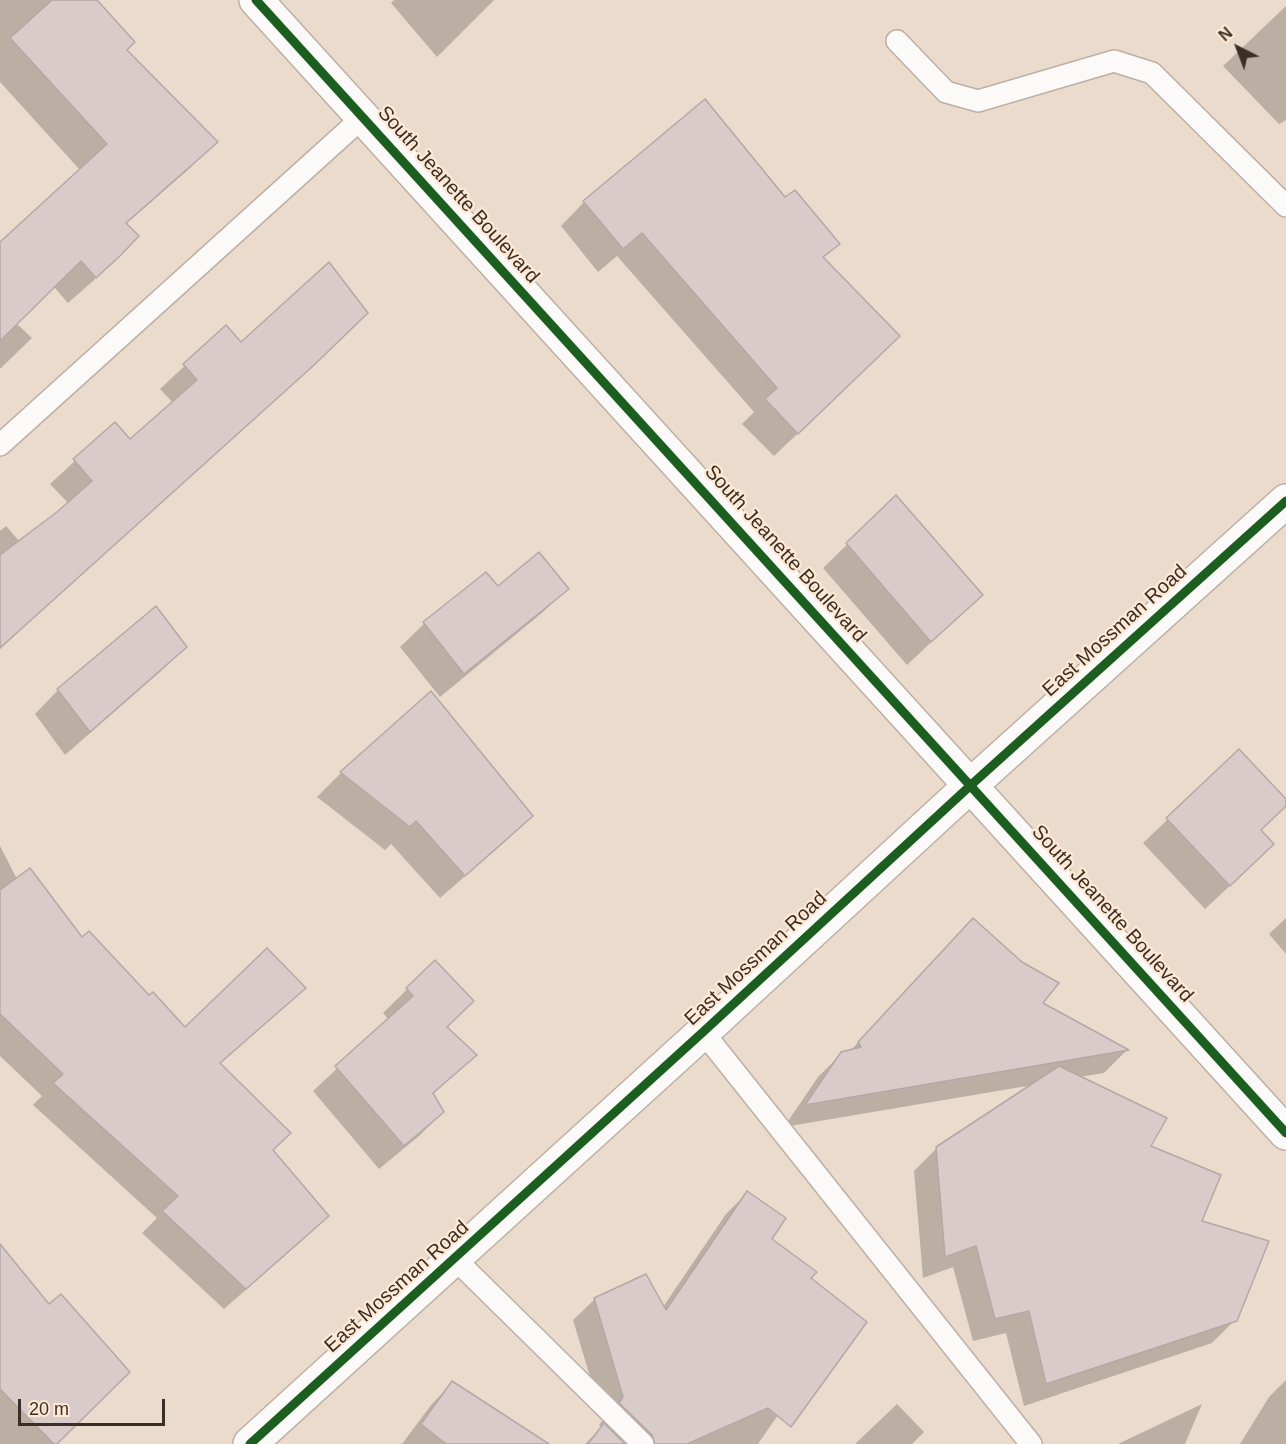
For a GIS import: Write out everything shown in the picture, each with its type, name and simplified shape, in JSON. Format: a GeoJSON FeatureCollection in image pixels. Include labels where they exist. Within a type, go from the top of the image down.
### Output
{"type":"FeatureCollection","features":[{"type":"Feature","properties":{"kind":"street","name":"South Jeanette Boulevard"},"geometry":{"type":"LineString","coordinates":[[256,0],[1286,1133]]}},
{"type":"Feature","properties":{"kind":"street","name":"East Mossman Road"},"geometry":{"type":"LineString","coordinates":[[250,1444],[971,785],[1286,501]]}},
{"type":"Feature","properties":{"kind":"lane"},"geometry":{"type":"LineString","coordinates":[[897,41],[946,92],[978,101],[1114,61],[1152,73],[1286,206]]}},
{"type":"Feature","properties":{"kind":"lane"},"geometry":{"type":"LineString","coordinates":[[0,445],[363,117]]}},
{"type":"Feature","properties":{"kind":"lane"},"geometry":{"type":"LineString","coordinates":[[703,1032],[1031,1444]]}},
{"type":"Feature","properties":{"kind":"lane"},"geometry":{"type":"LineString","coordinates":[[455,1258],[643,1444]]}},
{"type":"Feature","properties":{"kind":"building"},"geometry":{"type":"Polygon","coordinates":[[[52,0],[97,0],[135,42],[127,50],[218,142],[126,223],[139,236],[96,278],[81,261],[0,341],[0,242],[107,144],[10,38],[52,0]]]}},
{"type":"Feature","properties":{"kind":"building"},"geometry":{"type":"Polygon","coordinates":[[[705,99],[785,197],[795,190],[840,244],[823,257],[900,336],[798,434],[765,399],[777,388],[642,233],[623,249],[583,201],[705,99]]]}},
{"type":"Feature","properties":{"kind":"building"},"geometry":{"type":"Polygon","coordinates":[[[329,262],[368,313],[313,366],[0,648],[0,555],[57,512],[92,481],[73,459],[115,422],[130,439],[197,380],[183,364],[226,325],[241,342],[329,262]]]}},
{"type":"Feature","properties":{"kind":"building"},"geometry":{"type":"Polygon","coordinates":[[[896,495],[983,595],[931,642],[846,543],[896,495]]]}},
{"type":"Feature","properties":{"kind":"building"},"geometry":{"type":"Polygon","coordinates":[[[539,552],[569,589],[464,674],[423,622],[486,572],[498,586],[539,552]]]}},
{"type":"Feature","properties":{"kind":"building"},"geometry":{"type":"Polygon","coordinates":[[[156,606],[187,647],[90,732],[57,689],[156,606]]]}},
{"type":"Feature","properties":{"kind":"building"},"geometry":{"type":"Polygon","coordinates":[[[431,691],[533,816],[465,876],[416,821],[410,827],[340,772],[431,691]]]}},
{"type":"Feature","properties":{"kind":"building"},"geometry":{"type":"Polygon","coordinates":[[[1239,749],[1286,799],[1286,806],[1261,830],[1274,844],[1230,886],[1166,818],[1239,749]]]}},
{"type":"Feature","properties":{"kind":"building"},"geometry":{"type":"Polygon","coordinates":[[[30,868],[82,937],[89,931],[149,995],[153,992],[185,1027],[267,948],[306,988],[220,1063],[291,1133],[273,1150],[329,1216],[246,1289],[162,1211],[178,1196],[53,1083],[63,1074],[0,1014],[0,890],[30,868]]]}},
{"type":"Feature","properties":{"kind":"building"},"geometry":{"type":"Polygon","coordinates":[[[973,918],[1022,962],[1059,983],[1043,1003],[1129,1050],[805,1105],[841,1052],[861,1047],[858,1042],[973,918]]]}},
{"type":"Feature","properties":{"kind":"building"},"geometry":{"type":"Polygon","coordinates":[[[435,960],[474,1001],[447,1027],[477,1055],[433,1093],[444,1112],[404,1146],[335,1066],[413,996],[406,988],[435,960]]]}},
{"type":"Feature","properties":{"kind":"building"},"geometry":{"type":"Polygon","coordinates":[[[1059,1066],[1167,1118],[1151,1146],[1221,1175],[1202,1221],[1269,1241],[1237,1321],[1046,1384],[1029,1311],[995,1319],[976,1246],[945,1257],[936,1147],[1059,1066]]]}},
{"type":"Feature","properties":{"kind":"building"},"geometry":{"type":"Polygon","coordinates":[[[747,1191],[786,1218],[772,1239],[817,1272],[811,1278],[867,1322],[791,1427],[768,1408],[687,1444],[655,1444],[652,1435],[619,1403],[623,1397],[594,1298],[646,1274],[666,1310],[747,1191]]]}},
{"type":"Feature","properties":{"kind":"building"},"geometry":{"type":"Polygon","coordinates":[[[0,1244],[49,1304],[61,1294],[130,1372],[57,1444],[54,1444],[0,1389],[0,1244]]]}},
{"type":"Feature","properties":{"kind":"building"},"geometry":{"type":"Polygon","coordinates":[[[452,1381],[549,1444],[446,1444],[421,1424],[452,1381]]]}},
{"type":"Feature","properties":{"kind":"building"},"geometry":{"type":"Polygon","coordinates":[[[604,1423],[625,1444],[588,1444],[604,1423]]]}},
{"type":"Feature","properties":{"kind":"cycle path"},"geometry":{"type":"LineString","coordinates":[[256,0],[1286,1133]]}},
{"type":"Feature","properties":{"kind":"cycle path"},"geometry":{"type":"LineString","coordinates":[[250,1444],[971,785],[1286,501]]}}]}
